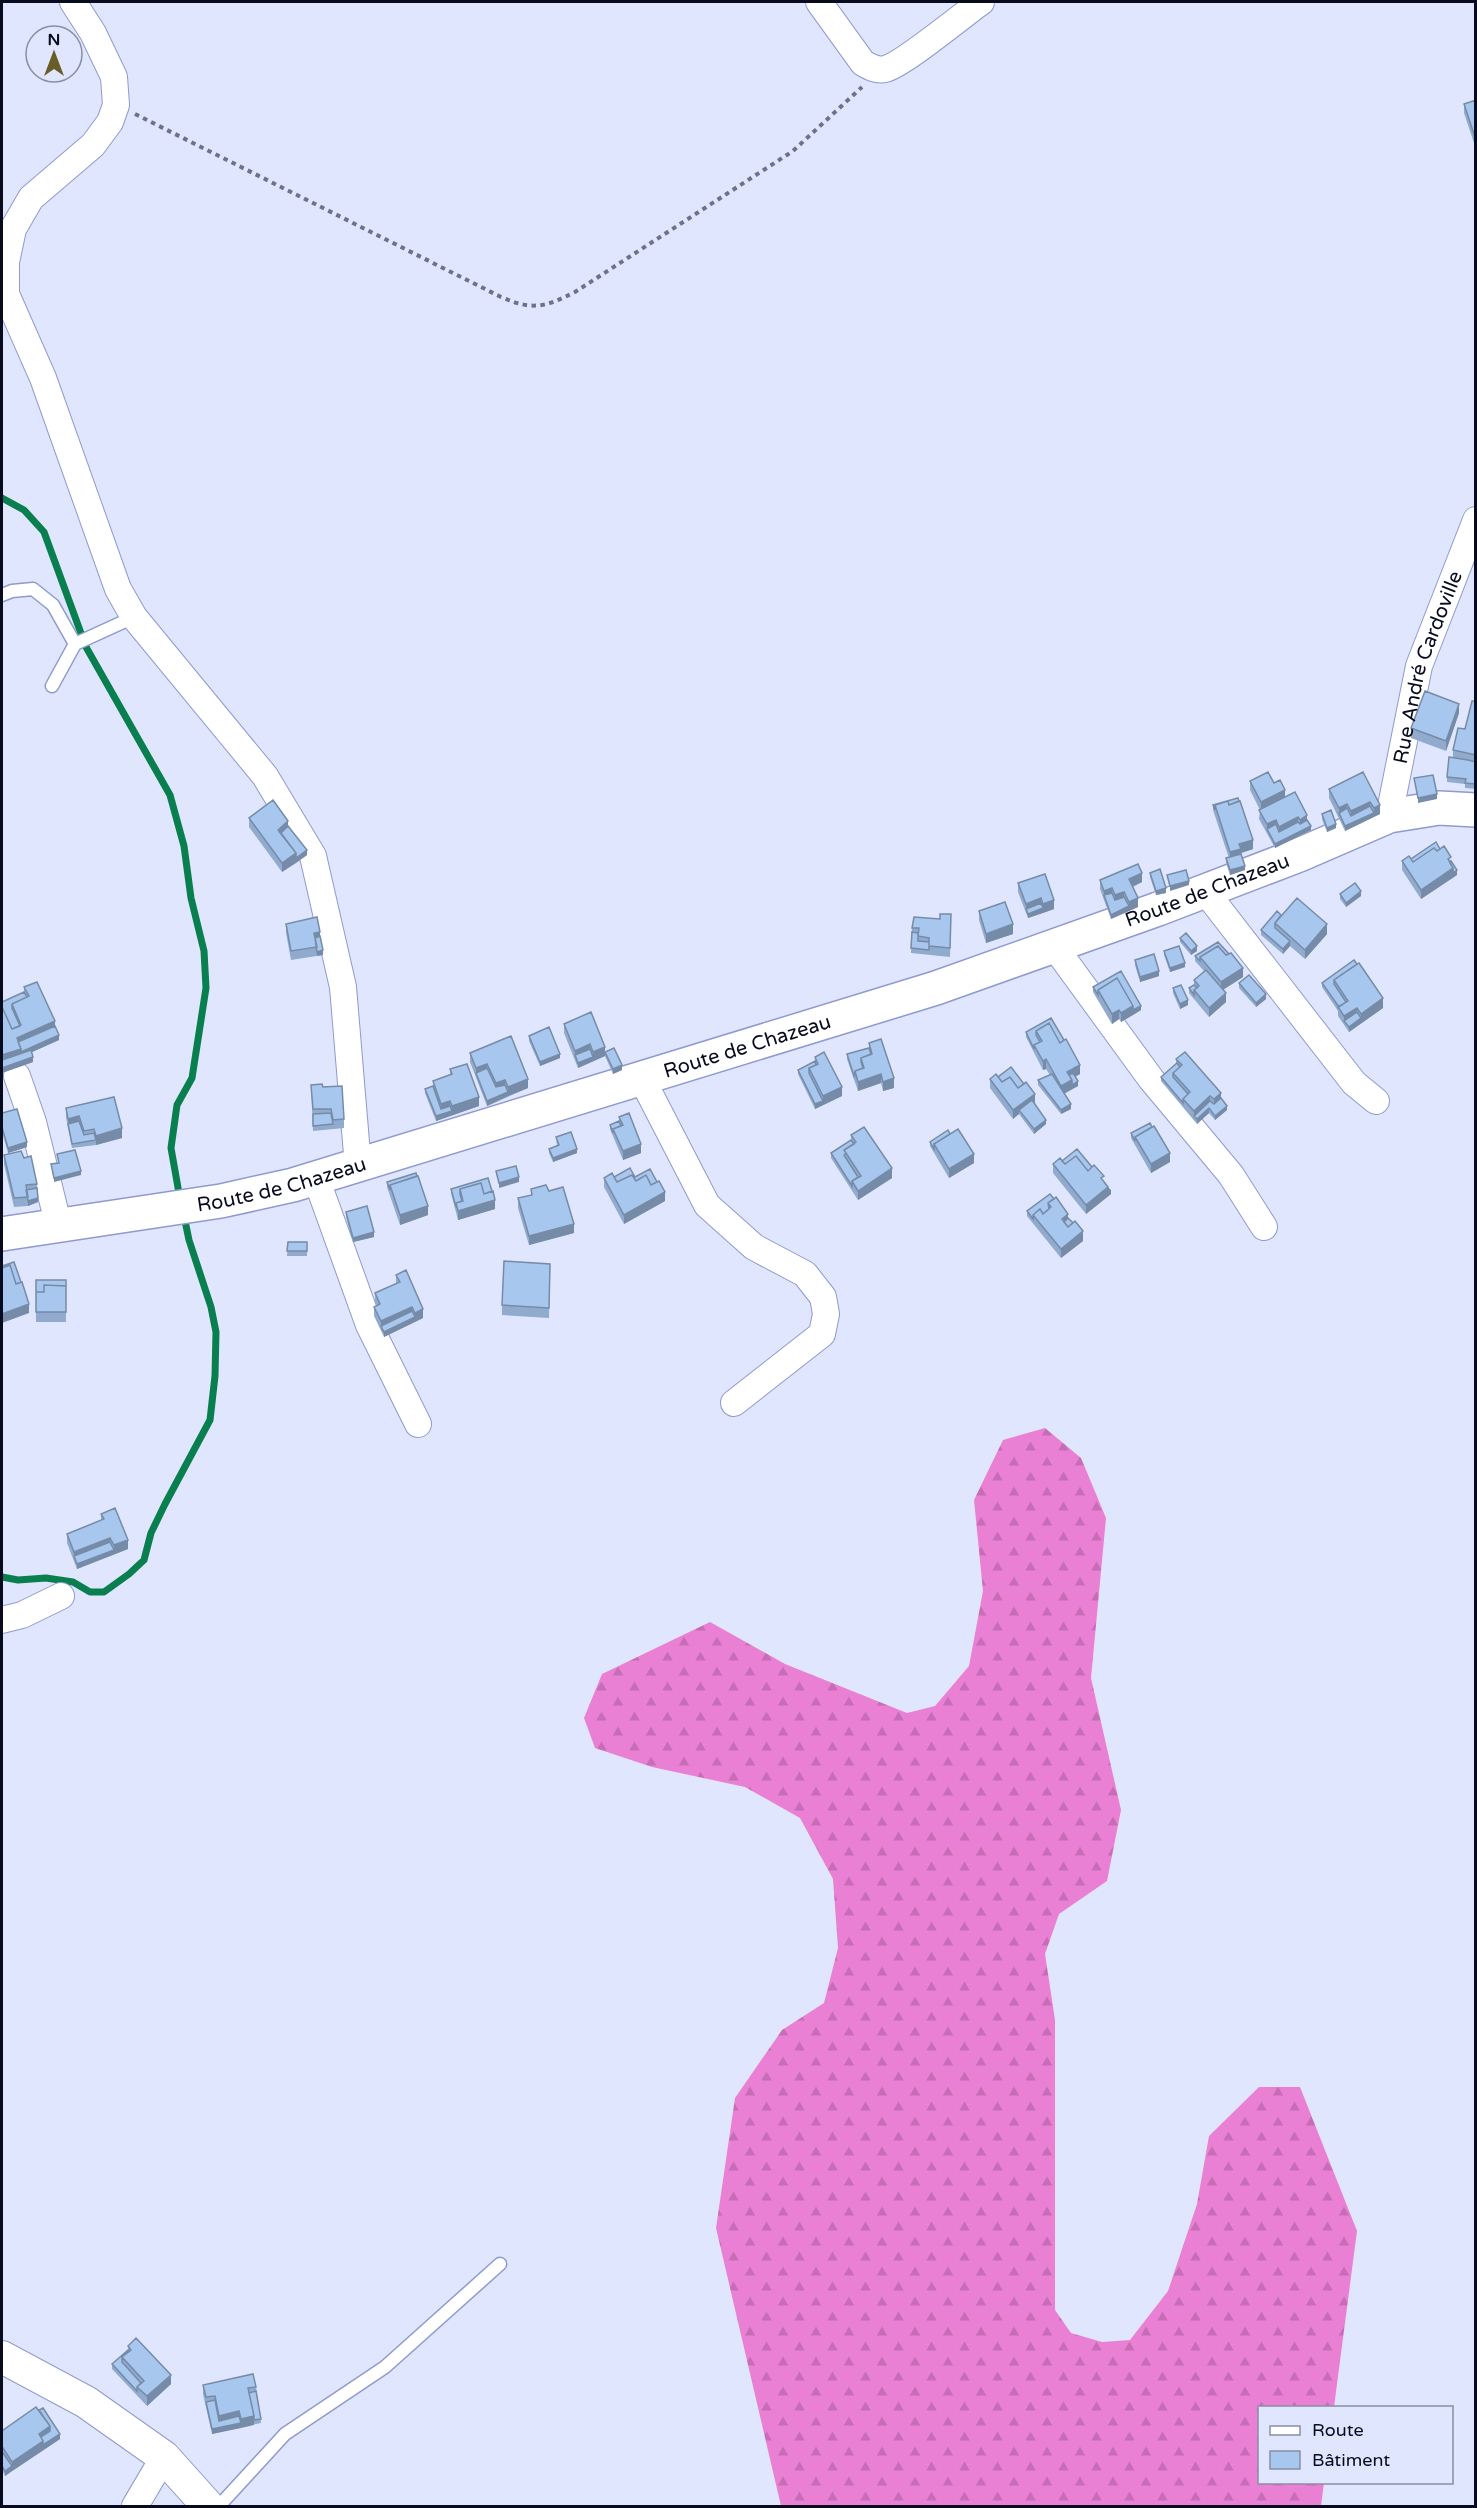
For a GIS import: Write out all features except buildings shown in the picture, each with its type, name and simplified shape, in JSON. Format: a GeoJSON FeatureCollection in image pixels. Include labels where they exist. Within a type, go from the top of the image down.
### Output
{"type":"FeatureCollection","features":[{"type":"Feature","properties":{"kind":"main road","name":"Route de Chazeau"},"geometry":{"type":"LineString","coordinates":[[2,1234],[221,1201],[358,1166],[936,988],[1205,891],[1389,816],[1439,808],[1476,810]]}},
{"type":"Feature","properties":{"kind":"street"},"geometry":{"type":"LineString","coordinates":[[73,2],[93,33],[114,77],[116,105],[110,122],[93,145],[31,198],[13,229],[6,262],[6,294],[44,378],[118,589],[134,617],[265,776],[313,856],[343,987],[358,1166]]}},
{"type":"Feature","properties":{"kind":"street"},"geometry":{"type":"LineString","coordinates":[[819,2],[863,63],[873,69],[886,69],[903,59],[981,2]]}},
{"type":"Feature","properties":{"kind":"street","name":"Rue André Cardoville"},"geometry":{"type":"LineString","coordinates":[[1389,816],[1419,666],[1475,521]]}},
{"type":"Feature","properties":{"kind":"street"},"geometry":{"type":"LineString","coordinates":[[1205,891],[1354,1083],[1376,1101]]}},
{"type":"Feature","properties":{"kind":"street"},"geometry":{"type":"LineString","coordinates":[[1054,946],[1151,1079],[1231,1175],[1264,1227]]}},
{"type":"Feature","properties":{"kind":"street"},"geometry":{"type":"LineString","coordinates":[[17,1077],[33,1122],[59,1227]]}},
{"type":"Feature","properties":{"kind":"street"},"geometry":{"type":"LineString","coordinates":[[642,1079],[707,1205],[754,1247],[805,1274],[823,1297],[826,1314],[822,1334],[734,1403]]}},
{"type":"Feature","properties":{"kind":"street"},"geometry":{"type":"LineString","coordinates":[[316,1178],[369,1325],[418,1424]]}},
{"type":"Feature","properties":{"kind":"street"},"geometry":{"type":"LineString","coordinates":[[2,1620],[22,1615],[61,1596]]}},
{"type":"Feature","properties":{"kind":"street"},"geometry":{"type":"LineString","coordinates":[[2,2357],[86,2402],[164,2457],[208,2506]]}},
{"type":"Feature","properties":{"kind":"street"},"geometry":{"type":"LineString","coordinates":[[135,2506],[164,2457]]}},
{"type":"Feature","properties":{"kind":"lane"},"geometry":{"type":"LineString","coordinates":[[2,595],[12,591],[33,589],[53,605],[75,644]]}},
{"type":"Feature","properties":{"kind":"lane"},"geometry":{"type":"LineString","coordinates":[[52,686],[75,644],[134,617]]}},
{"type":"Feature","properties":{"kind":"lane"},"geometry":{"type":"LineString","coordinates":[[219,2506],[285,2434],[385,2367],[500,2264]]}},
{"type":"Feature","properties":{"kind":"path"},"geometry":{"type":"LineString","coordinates":[[116,105],[501,297],[520,305],[533,306],[549,305],[575,292],[793,151],[853,98],[873,69]]}},
{"type":"Feature","properties":{"kind":"green space"},"geometry":{"type":"Polygon","coordinates":[[[1045,1428],[1081,1458],[1106,1518],[1091,1678],[1121,1810],[1107,1881],[1059,1914],[1045,1954],[1055,2020],[1055,2310],[1071,2333],[1102,2342],[1130,2340],[1168,2291],[1197,2204],[1209,2136],[1259,2087],[1300,2087],[1357,2231],[1334,2406],[1258,2406],[1258,2484],[1324,2484],[1321,2506],[781,2506],[716,2228],[735,2098],[782,2030],[824,2003],[838,1948],[833,1879],[800,1818],[745,1787],[652,1767],[595,1748],[584,1718],[602,1674],[710,1622],[785,1664],[907,1713],[935,1706],[969,1666],[983,1591],[974,1500],[1003,1440],[1045,1428]]]}},
{"type":"Feature","properties":{"kind":"waterway"},"geometry":{"type":"LineString","coordinates":[[2,498],[24,510],[44,532],[86,647],[170,795],[184,846],[191,898],[204,951],[206,988],[192,1078],[177,1105],[171,1148],[180,1199]]}},
{"type":"Feature","properties":{"kind":"waterway"},"geometry":{"type":"LineString","coordinates":[[2,1577],[18,1580],[46,1578],[73,1582],[90,1592],[104,1592],[144,1560],[151,1533],[210,1420],[215,1376],[216,1332],[211,1307],[189,1240],[184,1216]]}}]}
